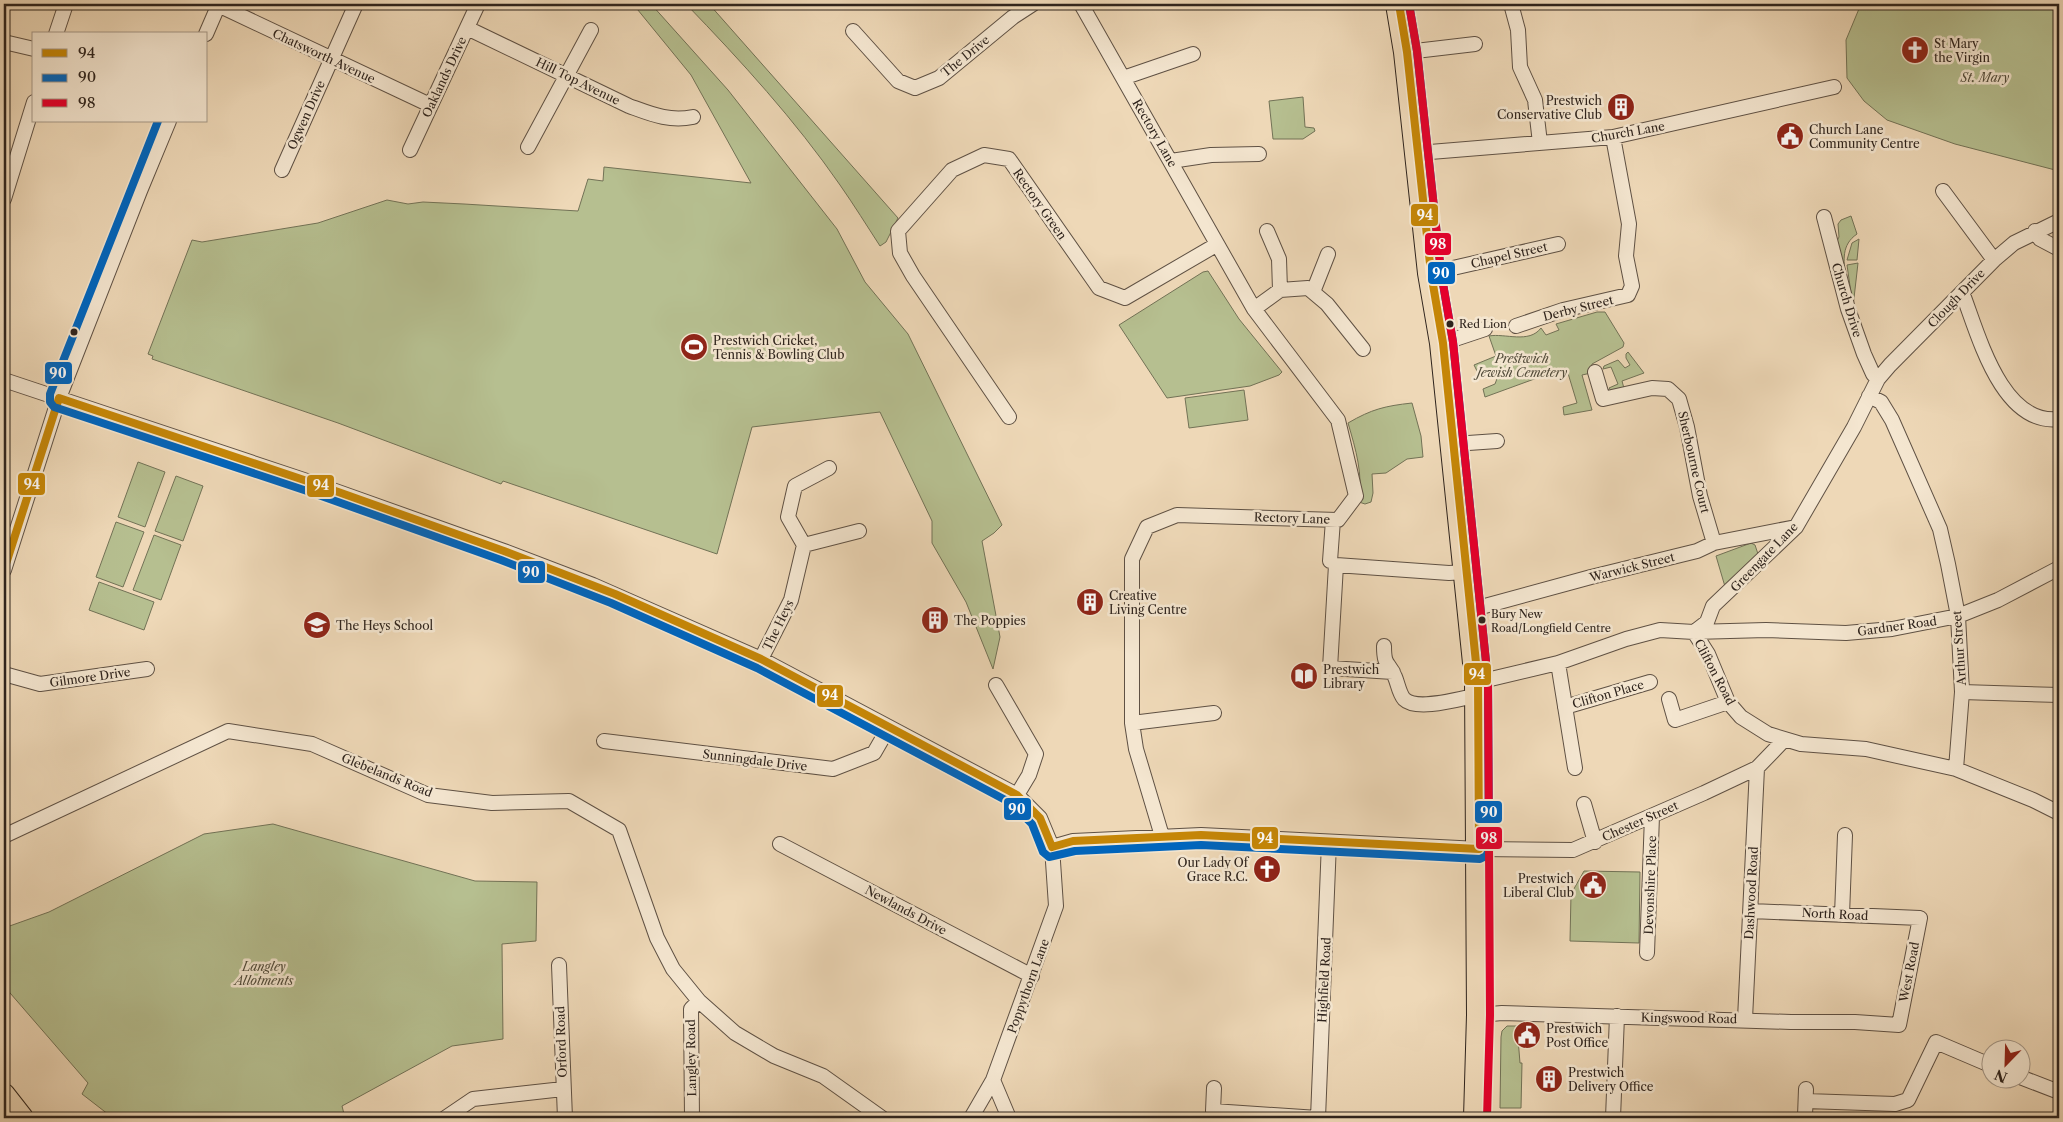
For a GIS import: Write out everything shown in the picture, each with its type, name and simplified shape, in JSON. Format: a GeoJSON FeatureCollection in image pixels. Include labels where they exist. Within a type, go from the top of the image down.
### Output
{"type":"FeatureCollection","features":[{"type":"Feature","properties":{"kind":"highway"},"geometry":{"type":"LineString","coordinates":[[1399,4],[1407,52],[1431,272],[1443,342],[1478,689],[1480,1014],[1478,1112]]}},
{"type":"Feature","properties":{"kind":"main road"},"geometry":{"type":"LineString","coordinates":[[4,1095],[22,1118]]}},
{"type":"Feature","properties":{"kind":"street"},"geometry":{"type":"LineString","coordinates":[[57,32],[66,4]]}},
{"type":"Feature","properties":{"kind":"street","name":"Ogwen Drive"},"geometry":{"type":"LineString","coordinates":[[282,170],[356,4]]}},
{"type":"Feature","properties":{"kind":"street","name":"Oaklands Drive"},"geometry":{"type":"LineString","coordinates":[[410,150],[478,4]]}},
{"type":"Feature","properties":{"kind":"street","name":"The Drive"},"geometry":{"type":"LineString","coordinates":[[853,31],[898,81],[915,88],[939,78],[1013,17],[1033,4]]}},
{"type":"Feature","properties":{"kind":"street","name":"Rectory Lane"},"geometry":{"type":"LineString","coordinates":[[1080,4],[1254,309],[1338,420],[1356,496],[1338,520],[1177,515],[1147,527],[1132,559],[1132,723],[1136,749],[1162,836]]}},
{"type":"Feature","properties":{"kind":"street"},"geometry":{"type":"LineString","coordinates":[[1511,4],[1518,30],[1520,67],[1535,100],[1540,143]]}},
{"type":"Feature","properties":{"kind":"street"},"geometry":{"type":"LineString","coordinates":[[207,32],[218,5]]}},
{"type":"Feature","properties":{"kind":"street","name":"Chatsworth Avenue"},"geometry":{"type":"LineString","coordinates":[[218,5],[430,105]]}},
{"type":"Feature","properties":{"kind":"street","name":"Hill Top Avenue"},"geometry":{"type":"LineString","coordinates":[[467,28],[629,106],[651,114],[678,120],[693,117]]}},
{"type":"Feature","properties":{"kind":"street"},"geometry":{"type":"LineString","coordinates":[[528,147],[591,30]]}},
{"type":"Feature","properties":{"kind":"street"},"geometry":{"type":"LineString","coordinates":[[4,42],[32,49]]}},
{"type":"Feature","properties":{"kind":"street"},"geometry":{"type":"LineString","coordinates":[[1407,52],[1475,44]]}},
{"type":"Feature","properties":{"kind":"street"},"geometry":{"type":"LineString","coordinates":[[1123,78],[1193,54]]}},
{"type":"Feature","properties":{"kind":"street","name":"Church Lane"},"geometry":{"type":"LineString","coordinates":[[1418,153],[1613,137],[1834,87]]}},
{"type":"Feature","properties":{"kind":"street"},"geometry":{"type":"LineString","coordinates":[[4,199],[32,108]]}},
{"type":"Feature","properties":{"kind":"street"},"geometry":{"type":"LineString","coordinates":[[4,570],[59,398],[169,122]]}},
{"type":"Feature","properties":{"kind":"street","name":"Derby Street"},"geometry":{"type":"LineString","coordinates":[[1516,326],[1563,310],[1628,296],[1632,286],[1626,256],[1629,224],[1613,137]]}},
{"type":"Feature","properties":{"kind":"street"},"geometry":{"type":"LineString","coordinates":[[1171,161],[1211,155],[1259,154]]}},
{"type":"Feature","properties":{"kind":"street","name":"Rectory Green"},"geometry":{"type":"LineString","coordinates":[[1009,417],[900,254],[898,231],[952,170],[984,155],[1009,159],[1099,288],[1125,298],[1216,244]]}},
{"type":"Feature","properties":{"kind":"street"},"geometry":{"type":"LineString","coordinates":[[1943,191],[1994,260]]}},
{"type":"Feature","properties":{"kind":"street","name":"Church Drive"},"geometry":{"type":"LineString","coordinates":[[1824,218],[1848,308],[1864,354],[1873,374],[1878,379]]}},
{"type":"Feature","properties":{"kind":"street","name":"Clough Drive"},"geometry":{"type":"LineString","coordinates":[[1869,396],[1878,379],[1994,260],[2014,243],[2035,231],[2059,221]]}},
{"type":"Feature","properties":{"kind":"street"},"geometry":{"type":"LineString","coordinates":[[1267,231],[1279,259],[1280,290]]}},
{"type":"Feature","properties":{"kind":"street"},"geometry":{"type":"LineString","coordinates":[[2035,231],[2040,239],[2059,249]]}},
{"type":"Feature","properties":{"kind":"street","name":"Chapel Street"},"geometry":{"type":"LineString","coordinates":[[1431,272],[1558,244]]}},
{"type":"Feature","properties":{"kind":"street"},"geometry":{"type":"LineString","coordinates":[[1313,292],[1328,254]]}},
{"type":"Feature","properties":{"kind":"street"},"geometry":{"type":"LineString","coordinates":[[1254,309],[1280,290],[1308,288],[1327,304],[1363,349]]}},
{"type":"Feature","properties":{"kind":"street"},"geometry":{"type":"LineString","coordinates":[[1962,292],[1988,361],[2004,389],[2026,412],[2052,420],[2059,419]]}},
{"type":"Feature","properties":{"kind":"street"},"geometry":{"type":"LineString","coordinates":[[1443,342],[1485,329]]}},
{"type":"Feature","properties":{"kind":"street","name":"Sherbourne Court"},"geometry":{"type":"LineString","coordinates":[[1595,372],[1603,400],[1652,388],[1668,390],[1679,399],[1687,427],[1700,496],[1714,543]]}},
{"type":"Feature","properties":{"kind":"street","name":"Poppythorn Lane"},"geometry":{"type":"LineString","coordinates":[[4,380],[303,480],[504,551],[615,594],[761,659],[1017,795],[1040,818],[1052,847],[1056,906],[993,1080],[971,1118]]}},
{"type":"Feature","properties":{"kind":"street","name":"Greengate Lane"},"geometry":{"type":"LineString","coordinates":[[1694,632],[1707,622],[1714,606],[1796,527],[1854,427],[1869,396]]}},
{"type":"Feature","properties":{"kind":"street","name":"Arthur Street"},"geometry":{"type":"LineString","coordinates":[[1869,396],[1878,399],[1886,409],[1940,529],[1958,616],[1962,692],[1956,769]]}},
{"type":"Feature","properties":{"kind":"street"},"geometry":{"type":"LineString","coordinates":[[1454,444],[1497,440]]}},
{"type":"Feature","properties":{"kind":"street"},"geometry":{"type":"LineString","coordinates":[[829,468],[795,486],[788,517],[804,545],[859,531]]}},
{"type":"Feature","properties":{"kind":"street"},"geometry":{"type":"LineString","coordinates":[[1330,561],[1333,520]]}},
{"type":"Feature","properties":{"kind":"street","name":"Warwick Street"},"geometry":{"type":"LineString","coordinates":[[1470,610],[1591,577],[1697,551],[1714,543],[1796,527]]}},
{"type":"Feature","properties":{"kind":"street","name":"The Heys"},"geometry":{"type":"LineString","coordinates":[[761,659],[791,600],[804,545]]}},
{"type":"Feature","properties":{"kind":"street"},"geometry":{"type":"LineString","coordinates":[[1393,672],[1330,668],[1336,565],[1449,573],[1466,572]]}},
{"type":"Feature","properties":{"kind":"street","name":"Gardner Road"},"geometry":{"type":"LineString","coordinates":[[1694,632],[1766,630],[1846,633],[1892,629],[1958,616],[1998,600],[2059,568]]}},
{"type":"Feature","properties":{"kind":"street","name":"Clifton Road"},"geometry":{"type":"LineString","coordinates":[[1478,689],[1626,639],[1660,630],[1694,632],[1708,654],[1728,702],[1741,717],[1768,734],[1801,744],[1866,749],[1956,769],[2033,800],[2059,813]]}},
{"type":"Feature","properties":{"kind":"street"},"geometry":{"type":"LineString","coordinates":[[1384,646],[1385,662],[1393,672],[1402,696],[1412,704],[1422,705],[1478,689]]}},
{"type":"Feature","properties":{"kind":"street"},"geometry":{"type":"LineString","coordinates":[[1558,663],[1565,707],[1566,751],[1575,768]]}},
{"type":"Feature","properties":{"kind":"street","name":"Gilmore Drive"},"geometry":{"type":"LineString","coordinates":[[4,674],[40,684],[147,669]]}},
{"type":"Feature","properties":{"kind":"street","name":"Clifton Place"},"geometry":{"type":"LineString","coordinates":[[1565,707],[1650,682]]}},
{"type":"Feature","properties":{"kind":"street"},"geometry":{"type":"LineString","coordinates":[[996,685],[1036,754],[1030,775],[1017,795]]}},
{"type":"Feature","properties":{"kind":"street"},"geometry":{"type":"LineString","coordinates":[[1962,692],[2059,695]]}},
{"type":"Feature","properties":{"kind":"street"},"geometry":{"type":"LineString","coordinates":[[1669,699],[1675,726],[1728,702]]}},
{"type":"Feature","properties":{"kind":"street"},"geometry":{"type":"LineString","coordinates":[[1132,723],[1214,713]]}},
{"type":"Feature","properties":{"kind":"street","name":"Sunningdale Drive"},"geometry":{"type":"LineString","coordinates":[[604,741],[833,769],[874,753],[889,726]]}},
{"type":"Feature","properties":{"kind":"street","name":"Glebelands Road"},"geometry":{"type":"LineString","coordinates":[[4,836],[228,731],[312,744],[428,795],[492,803],[568,801],[619,830],[657,938],[674,969],[699,1001],[735,1033],[774,1056],[823,1076],[882,1118]]}},
{"type":"Feature","properties":{"kind":"street","name":"Chester Street"},"geometry":{"type":"LineString","coordinates":[[1052,847],[1073,841],[1201,835],[1479,850],[1574,850],[1757,768],[1784,740]]}},
{"type":"Feature","properties":{"kind":"street","name":"Dashwood Road"},"geometry":{"type":"LineString","coordinates":[[1745,1019],[1757,768]]}},
{"type":"Feature","properties":{"kind":"street"},"geometry":{"type":"LineString","coordinates":[[1584,804],[1595,842]]}},
{"type":"Feature","properties":{"kind":"street","name":"Devonshire Place"},"geometry":{"type":"LineString","coordinates":[[1648,953],[1652,816]]}},
{"type":"Feature","properties":{"kind":"street"},"geometry":{"type":"LineString","coordinates":[[1842,915],[1845,835]]}},
{"type":"Feature","properties":{"kind":"street","name":"Highfield Road"},"geometry":{"type":"LineString","coordinates":[[1318,1118],[1330,842]]}},
{"type":"Feature","properties":{"kind":"street","name":"Newlands Drive"},"geometry":{"type":"LineString","coordinates":[[780,844],[1032,976]]}},
{"type":"Feature","properties":{"kind":"street","name":"North Road"},"geometry":{"type":"LineString","coordinates":[[1751,911],[1920,918]]}},
{"type":"Feature","properties":{"kind":"street","name":"West Road"},"geometry":{"type":"LineString","coordinates":[[1899,1026],[1920,918]]}},
{"type":"Feature","properties":{"kind":"street","name":"Orford Road"},"geometry":{"type":"LineString","coordinates":[[559,965],[565,1118]]}},
{"type":"Feature","properties":{"kind":"street","name":"Langley Road"},"geometry":{"type":"LineString","coordinates":[[692,1118],[691,1009],[699,1001]]}},
{"type":"Feature","properties":{"kind":"street","name":"Kingswood Road"},"geometry":{"type":"LineString","coordinates":[[1480,1014],[1855,1022],[1899,1026]]}},
{"type":"Feature","properties":{"kind":"street"},"geometry":{"type":"LineString","coordinates":[[1613,1118],[1617,1016]]}},
{"type":"Feature","properties":{"kind":"street"},"geometry":{"type":"LineString","coordinates":[[1805,1116],[1806,1095],[1895,1104],[1908,1100],[1936,1042],[1980,1061]]}},
{"type":"Feature","properties":{"kind":"street"},"geometry":{"type":"LineString","coordinates":[[993,1080],[1009,1118]]}},
{"type":"Feature","properties":{"kind":"street"},"geometry":{"type":"LineString","coordinates":[[2030,1081],[2059,1092]]}},
{"type":"Feature","properties":{"kind":"street"},"geometry":{"type":"LineString","coordinates":[[1214,1088],[1213,1111],[1318,1118]]}},
{"type":"Feature","properties":{"kind":"street"},"geometry":{"type":"LineString","coordinates":[[445,1118],[473,1099],[563,1089]]}},
{"type":"Feature","properties":{"kind":"green space"},"geometry":{"type":"Polygon","coordinates":[[[633,4],[651,4],[728,90],[837,229],[865,282],[908,334],[1002,525],[982,541],[1000,637],[993,669],[966,602],[932,543],[932,521],[880,412],[752,427],[717,554],[503,481],[501,484],[338,423],[152,359],[153,356],[148,354],[192,240],[202,242],[318,223],[387,200],[408,204],[423,202],[578,211],[588,179],[603,181],[604,167],[751,183],[691,75],[633,4]]]}},
{"type":"Feature","properties":{"kind":"green space"},"geometry":{"type":"Polygon","coordinates":[[[686,4],[709,4],[898,218],[886,242],[880,246],[840,185],[805,137],[747,69],[686,4]]]}},
{"type":"Feature","properties":{"kind":"green space","name":"St. Mary"},"geometry":{"type":"Polygon","coordinates":[[[1861,4],[2059,4],[2059,171],[1955,144],[1887,120],[1864,101],[1847,78],[1846,40],[1861,4]]]}},
{"type":"Feature","properties":{"kind":"green space"},"geometry":{"type":"Polygon","coordinates":[[[1303,97],[1305,127],[1314,128],[1315,131],[1303,139],[1273,139],[1269,101],[1303,97]]]}},
{"type":"Feature","properties":{"kind":"green space"},"geometry":{"type":"Polygon","coordinates":[[[1851,216],[1857,234],[1848,243],[1846,248],[1844,259],[1845,277],[1836,243],[1839,237],[1838,224],[1841,220],[1851,216]]]}},
{"type":"Feature","properties":{"kind":"green space"},"geometry":{"type":"Polygon","coordinates":[[[1859,239],[1857,260],[1847,260],[1852,243],[1859,239]]]}},
{"type":"Feature","properties":{"kind":"green space"},"geometry":{"type":"Polygon","coordinates":[[[1858,263],[1853,307],[1847,265],[1858,263]]]}},
{"type":"Feature","properties":{"kind":"green space"},"geometry":{"type":"Polygon","coordinates":[[[1208,271],[1239,319],[1282,372],[1279,375],[1250,386],[1167,398],[1119,325],[1203,272],[1208,271]]]}},
{"type":"Feature","properties":{"kind":"green space","name":"Prestwich Jewish Cemetery"},"geometry":{"type":"Polygon","coordinates":[[[1597,312],[1605,312],[1624,343],[1623,347],[1592,364],[1591,373],[1582,375],[1592,410],[1564,415],[1563,407],[1577,403],[1567,370],[1548,374],[1485,397],[1483,389],[1495,384],[1498,376],[1490,370],[1478,373],[1474,365],[1496,356],[1489,336],[1530,336],[1541,328],[1546,335],[1559,330],[1556,324],[1597,312]]]}},
{"type":"Feature","properties":{"kind":"green space"},"geometry":{"type":"Polygon","coordinates":[[[1628,352],[1644,373],[1622,381],[1625,392],[1613,393],[1609,388],[1618,384],[1611,367],[1603,369],[1604,366],[1618,360],[1625,368],[1630,365],[1626,358],[1628,352]]]}},
{"type":"Feature","properties":{"kind":"green space"},"geometry":{"type":"Polygon","coordinates":[[[1244,390],[1248,420],[1189,428],[1185,398],[1244,390]]]}},
{"type":"Feature","properties":{"kind":"green space"},"geometry":{"type":"Polygon","coordinates":[[[1412,403],[1421,436],[1423,457],[1407,459],[1386,473],[1372,474],[1373,493],[1371,502],[1365,504],[1359,502],[1359,472],[1348,423],[1364,414],[1379,409],[1412,403]]]}},
{"type":"Feature","properties":{"kind":"green space"},"geometry":{"type":"Polygon","coordinates":[[[138,462],[165,472],[145,527],[118,517],[138,462]]]}},
{"type":"Feature","properties":{"kind":"green space"},"geometry":{"type":"Polygon","coordinates":[[[176,476],[203,486],[183,541],[155,531],[176,476]]]}},
{"type":"Feature","properties":{"kind":"green space"},"geometry":{"type":"Polygon","coordinates":[[[116,522],[144,532],[123,587],[96,577],[116,522]]]}},
{"type":"Feature","properties":{"kind":"green space"},"geometry":{"type":"Polygon","coordinates":[[[154,535],[181,545],[161,600],[133,590],[154,535]]]}},
{"type":"Feature","properties":{"kind":"green space"},"geometry":{"type":"Polygon","coordinates":[[[1751,543],[1755,545],[1758,554],[1726,590],[1716,556],[1751,543]]]}},
{"type":"Feature","properties":{"kind":"green space"},"geometry":{"type":"Polygon","coordinates":[[[99,582],[154,602],[144,630],[89,610],[99,582]]]}},
{"type":"Feature","properties":{"kind":"green space","name":"Langley Allotments"},"geometry":{"type":"Polygon","coordinates":[[[273,824],[475,881],[537,882],[536,941],[502,944],[503,1039],[452,1046],[342,1106],[345,1118],[113,1118],[82,1094],[88,1083],[4,986],[4,928],[49,912],[204,834],[273,824]]]}},
{"type":"Feature","properties":{"kind":"green space"},"geometry":{"type":"Polygon","coordinates":[[[1584,871],[1640,872],[1639,943],[1570,941],[1571,894],[1584,871]]]}},
{"type":"Feature","properties":{"kind":"green space"},"geometry":{"type":"Polygon","coordinates":[[[1507,1026],[1517,1026],[1520,1063],[1522,1063],[1521,1108],[1500,1108],[1501,1037],[1502,1031],[1507,1026]]]}},
{"type":"Feature","properties":{"kind":"transit line","name":"94"},"geometry":{"type":"LineString","coordinates":[[1399,4],[1407,52],[1431,273],[1443,343],[1478,682],[1479,849]]}},
{"type":"Feature","properties":{"kind":"transit line","name":"90"},"geometry":{"type":"LineString","coordinates":[[158,122],[50,394],[50,402],[54,407],[310,492],[501,560],[611,603],[757,668],[1011,803],[1032,824],[1043,852],[1049,857],[1075,851],[1201,845],[1480,859],[1486,856],[1489,850],[1488,681],[1453,342],[1441,272],[1417,51],[1409,4]]}},
{"type":"Feature","properties":{"kind":"transit line","name":"98"},"geometry":{"type":"LineString","coordinates":[[1409,4],[1417,51],[1441,272],[1453,342],[1488,681],[1490,1015],[1487,1118]]}},
{"type":"Feature","properties":{"kind":"transit line","name":"94"},"geometry":{"type":"LineString","coordinates":[[59,398],[313,483],[504,551],[615,594],[761,659],[1017,795],[1040,818],[1052,847]]}},
{"type":"Feature","properties":{"kind":"transit line","name":"94"},"geometry":{"type":"LineString","coordinates":[[4,570],[59,398]]}},
{"type":"Feature","properties":{"kind":"transit line","name":"94"},"geometry":{"type":"LineString","coordinates":[[1052,847],[1073,841],[1201,835],[1479,849]]}},
{"type":"Feature","properties":{"kind":"place","name":"St Mary the Virgin"},"geometry":{"type":"Point","coordinates":[1915,50]}},
{"type":"Feature","properties":{"kind":"place","name":"Prestwich Conservative Club"},"geometry":{"type":"Point","coordinates":[1621,107]}},
{"type":"Feature","properties":{"kind":"place","name":"Church Lane Community Centre"},"geometry":{"type":"Point","coordinates":[1790,136]}},
{"type":"Feature","properties":{"kind":"place","name":"Red Lion"},"geometry":{"type":"Point","coordinates":[1450,324]}},
{"type":"Feature","properties":{"kind":"place","name":"Prestwich Cricket, Tennis & Bowling Club"},"geometry":{"type":"Point","coordinates":[694,347]}},
{"type":"Feature","properties":{"kind":"place","name":"Creative Living Centre"},"geometry":{"type":"Point","coordinates":[1090,602]}},
{"type":"Feature","properties":{"kind":"place","name":"The Poppies"},"geometry":{"type":"Point","coordinates":[935,620]}},
{"type":"Feature","properties":{"kind":"place","name":"Bury New Road/Longfield Centre"},"geometry":{"type":"Point","coordinates":[1482,620]}},
{"type":"Feature","properties":{"kind":"place","name":"The Heys School"},"geometry":{"type":"Point","coordinates":[317,625]}},
{"type":"Feature","properties":{"kind":"place","name":"Prestwich Library"},"geometry":{"type":"Point","coordinates":[1304,676]}},
{"type":"Feature","properties":{"kind":"place","name":"Our Lady Of Grace R.C."},"geometry":{"type":"Point","coordinates":[1267,869]}},
{"type":"Feature","properties":{"kind":"place","name":"Prestwich Liberal Club"},"geometry":{"type":"Point","coordinates":[1593,885]}},
{"type":"Feature","properties":{"kind":"place","name":"Prestwich Post Office"},"geometry":{"type":"Point","coordinates":[1527,1035]}},
{"type":"Feature","properties":{"kind":"place","name":"Prestwich Delivery Office"},"geometry":{"type":"Point","coordinates":[1549,1079]}}]}
